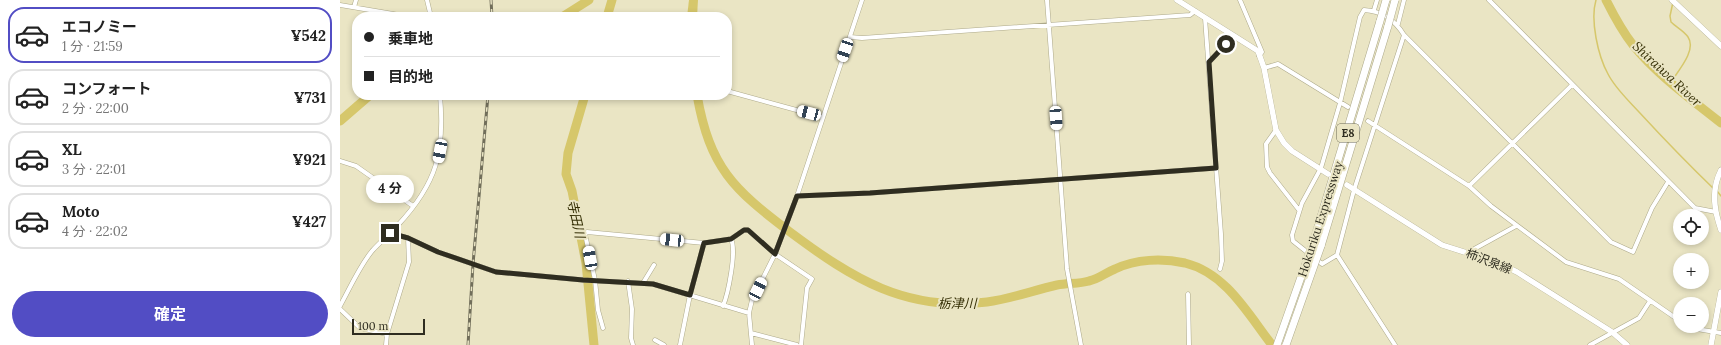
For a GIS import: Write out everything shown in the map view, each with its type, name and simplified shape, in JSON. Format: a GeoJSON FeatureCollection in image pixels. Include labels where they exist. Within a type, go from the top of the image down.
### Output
{"type":"FeatureCollection","features":[{"type":"Feature","properties":{"kind":"highway","name":"Hokuriku Expressway"},"geometry":{"type":"LineString","coordinates":[[1277,345],[1313,243],[1386,0]]}},
{"type":"Feature","properties":{"kind":"highway","name":"Hokuriku Expressway"},"geometry":{"type":"LineString","coordinates":[[1286,345],[1321,246],[1395,0]]}},
{"type":"Feature","properties":{"kind":"main road"},"geometry":{"type":"LineString","coordinates":[[1177,0],[1258,51],[1264,68],[1276,130],[1284,143],[1292,151],[1321,168],[1328,174]]}},
{"type":"Feature","properties":{"kind":"main road"},"geometry":{"type":"LineString","coordinates":[[1672,0],[1721,46]]}},
{"type":"Feature","properties":{"kind":"main road"},"geometry":{"type":"LineString","coordinates":[[1721,170],[1715,184],[1714,194],[1716,212],[1721,230]]}},
{"type":"Feature","properties":{"kind":"main road","name":"柿沢泉線"},"geometry":{"type":"LineString","coordinates":[[1347,185],[1442,245],[1513,269],[1612,332],[1627,345]]}},
{"type":"Feature","properties":{"kind":"main road"},"geometry":{"type":"LineString","coordinates":[[1711,345],[1721,292]]}},
{"type":"Feature","properties":{"kind":"street"},"geometry":{"type":"LineString","coordinates":[[354,7],[356,0]]}},
{"type":"Feature","properties":{"kind":"street"},"geometry":{"type":"LineString","coordinates":[[427,0],[429,12]]}},
{"type":"Feature","properties":{"kind":"street"},"geometry":{"type":"LineString","coordinates":[[752,345],[748,313],[752,300],[775,254],[797,196],[822,116],[862,0]]}},
{"type":"Feature","properties":{"kind":"street"},"geometry":{"type":"LineString","coordinates":[[1047,0],[1067,268],[1070,295],[1081,345]]}},
{"type":"Feature","properties":{"kind":"street"},"geometry":{"type":"LineString","coordinates":[[1240,0],[1262,52],[1259,56]]}},
{"type":"Feature","properties":{"kind":"street"},"geometry":{"type":"LineString","coordinates":[[1374,10],[1377,0]]}},
{"type":"Feature","properties":{"kind":"street"},"geometry":{"type":"LineString","coordinates":[[1398,24],[1404,0]]}},
{"type":"Feature","properties":{"kind":"street"},"geometry":{"type":"LineString","coordinates":[[1489,0],[1695,208],[1716,212]]}},
{"type":"Feature","properties":{"kind":"street"},"geometry":{"type":"LineString","coordinates":[[340,4],[382,12]]}},
{"type":"Feature","properties":{"kind":"street"},"geometry":{"type":"LineString","coordinates":[[1404,35],[1376,126],[1354,190],[1337,256],[1322,264],[1293,241],[1292,234],[1299,210],[1321,168],[1340,103],[1360,17],[1364,10],[1374,10],[1398,24],[1404,35],[1611,242],[1633,252],[1652,208],[1668,182]]}},
{"type":"Feature","properties":{"kind":"street"},"geometry":{"type":"LineString","coordinates":[[850,37],[862,38],[1050,26],[1190,15],[1194,11]]}},
{"type":"Feature","properties":{"kind":"street"},"geometry":{"type":"LineString","coordinates":[[1205,18],[1221,240],[1222,261],[1220,269]]}},
{"type":"Feature","properties":{"kind":"street"},"geometry":{"type":"LineString","coordinates":[[1209,62],[1234,36]]}},
{"type":"Feature","properties":{"kind":"street"},"geometry":{"type":"LineString","coordinates":[[1264,68],[1278,64],[1348,107]]}},
{"type":"Feature","properties":{"kind":"street"},"geometry":{"type":"LineString","coordinates":[[1469,186],[1572,85]]}},
{"type":"Feature","properties":{"kind":"street"},"geometry":{"type":"LineString","coordinates":[[732,92],[822,116]]}},
{"type":"Feature","properties":{"kind":"street"},"geometry":{"type":"LineString","coordinates":[[387,334],[360,328],[340,308],[371,252],[390,233],[413,206],[430,181],[442,143],[443,121],[441,100]]}},
{"type":"Feature","properties":{"kind":"street"},"geometry":{"type":"LineString","coordinates":[[1368,121],[1469,186],[1516,226],[1566,262],[1619,279],[1673,316]]}},
{"type":"Feature","properties":{"kind":"street"},"geometry":{"type":"LineString","coordinates":[[1276,130],[1266,144],[1267,167],[1299,210]]}},
{"type":"Feature","properties":{"kind":"street"},"geometry":{"type":"LineString","coordinates":[[340,161],[356,166],[413,206]]}},
{"type":"Feature","properties":{"kind":"street"},"geometry":{"type":"LineString","coordinates":[[797,196],[870,193],[1216,168]]}},
{"type":"Feature","properties":{"kind":"street"},"geometry":{"type":"LineString","coordinates":[[1467,253],[1516,226]]}},
{"type":"Feature","properties":{"kind":"street"},"geometry":{"type":"LineString","coordinates":[[603,328],[598,310],[595,280],[586,234],[590,231],[704,243],[731,239],[744,230],[748,230],[775,254],[812,279],[806,288],[801,345]]}},
{"type":"Feature","properties":{"kind":"street"},"geometry":{"type":"LineString","coordinates":[[390,233],[408,238],[438,252],[496,272],[583,280],[628,281],[643,283],[666,287],[748,313]]}},
{"type":"Feature","properties":{"kind":"street"},"geometry":{"type":"LineString","coordinates":[[386,345],[387,334],[409,262],[408,238]]}},
{"type":"Feature","properties":{"kind":"street"},"geometry":{"type":"LineString","coordinates":[[722,306],[729,286],[733,247],[731,239]]}},
{"type":"Feature","properties":{"kind":"street"},"geometry":{"type":"LineString","coordinates":[[680,345],[690,295],[704,243]]}},
{"type":"Feature","properties":{"kind":"street"},"geometry":{"type":"LineString","coordinates":[[1337,256],[1395,345]]}},
{"type":"Feature","properties":{"kind":"street"},"geometry":{"type":"LineString","coordinates":[[643,283],[654,265]]}},
{"type":"Feature","properties":{"kind":"street"},"geometry":{"type":"LineString","coordinates":[[628,281],[632,309],[631,338],[633,345]]}},
{"type":"Feature","properties":{"kind":"street"},"geometry":{"type":"LineString","coordinates":[[1188,294],[1189,345]]}},
{"type":"Feature","properties":{"kind":"street"},"geometry":{"type":"LineString","coordinates":[[1590,345],[1612,332],[1626,327],[1639,318],[1650,301]]}},
{"type":"Feature","properties":{"kind":"street"},"geometry":{"type":"LineString","coordinates":[[1709,332],[1721,333]]}},
{"type":"Feature","properties":{"kind":"street"},"geometry":{"type":"LineString","coordinates":[[751,333],[797,345]]}},
{"type":"Feature","properties":{"kind":"street"},"geometry":{"type":"LineString","coordinates":[[655,340],[664,345]]}},
{"type":"Feature","properties":{"kind":"shaded area"},"geometry":{"type":"Polygon","coordinates":[[[689,0],[698,0],[697,12],[688,12],[689,0]]]}},
{"type":"Feature","properties":{"kind":"waterway"},"geometry":{"type":"LineString","coordinates":[[570,12],[589,0]]}},
{"type":"Feature","properties":{"kind":"waterway","name":"寺田川"},"geometry":{"type":"LineString","coordinates":[[608,12],[612,0]]}},
{"type":"Feature","properties":{"kind":"waterway"},"geometry":{"type":"LineString","coordinates":[[1596,0],[1594,17],[1598,48],[1604,66],[1614,84],[1685,161],[1714,189]]}},
{"type":"Feature","properties":{"kind":"waterway","name":"Shiraiwa River"},"geometry":{"type":"LineString","coordinates":[[1606,0],[1625,34],[1642,56],[1675,86],[1721,123]]}},
{"type":"Feature","properties":{"kind":"waterway"},"geometry":{"type":"LineString","coordinates":[[1671,82],[1686,60],[1690,48],[1688,37],[1671,22],[1670,16],[1673,2]]}},
{"type":"Feature","properties":{"kind":"waterway"},"geometry":{"type":"LineString","coordinates":[[340,121],[364,100]]}},
{"type":"Feature","properties":{"kind":"waterway","name":"寺田川"},"geometry":{"type":"LineString","coordinates":[[584,100],[568,153],[566,174],[572,191],[586,263],[594,345]]}},
{"type":"Feature","properties":{"kind":"waterway","name":"栃津川"},"geometry":{"type":"LineString","coordinates":[[698,100],[702,120],[717,159],[727,175],[739,189],[770,217],[813,249],[836,264],[882,288],[906,297],[931,302],[958,304],[987,302],[1005,299],[1057,285],[1081,283],[1093,280],[1115,269],[1140,261],[1176,261],[1200,268],[1224,285],[1245,308],[1272,345]]}},
{"type":"Feature","properties":{"kind":"waterway"},"geometry":{"type":"LineString","coordinates":[[1717,191],[1721,196]]}},
{"type":"Feature","properties":{"kind":"railway"},"geometry":{"type":"LineString","coordinates":[[491,0],[492,12]]}},
{"type":"Feature","properties":{"kind":"railway"},"geometry":{"type":"LineString","coordinates":[[468,345],[473,264],[488,100]]}},
{"type":"Feature","properties":{"kind":"route"},"geometry":{"type":"LineString","coordinates":[[390,233],[408,238],[438,252],[496,272],[583,280],[628,281],[653,284],[690,295],[704,243],[731,239],[744,230],[748,230],[775,254],[797,196],[870,193],[1216,168],[1209,62],[1226,44]]}}]}
